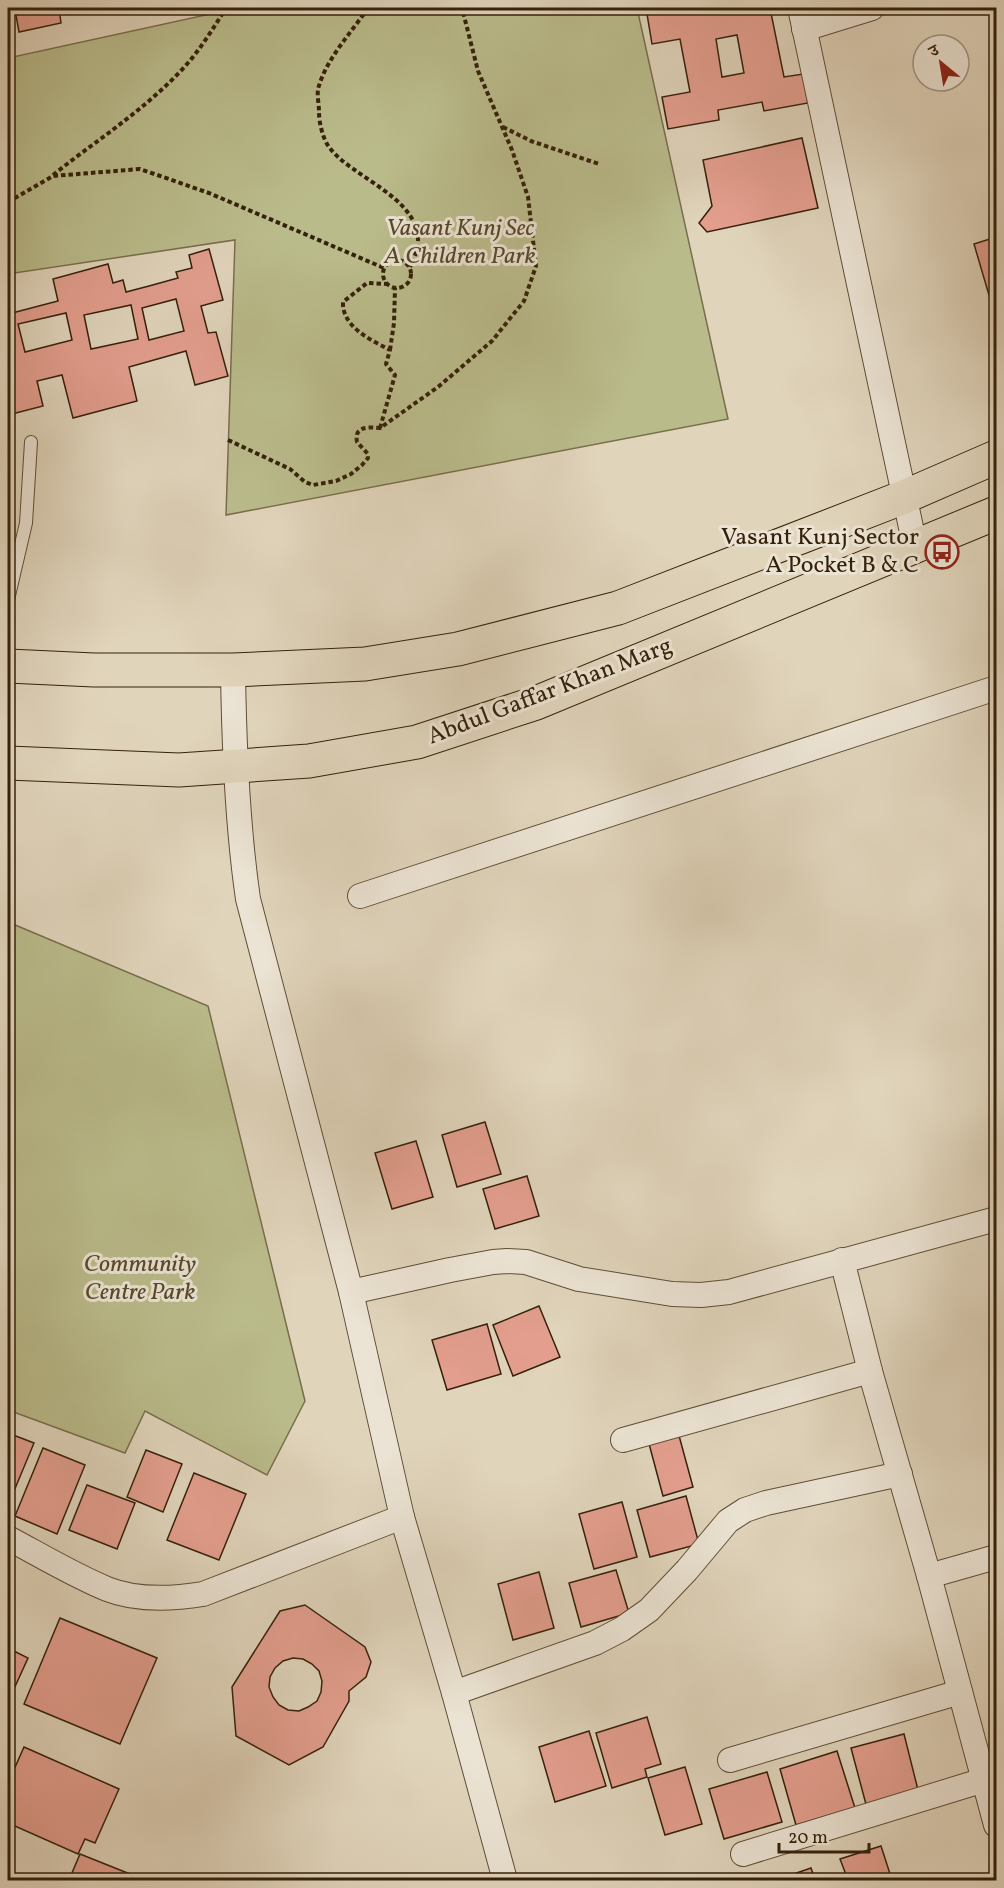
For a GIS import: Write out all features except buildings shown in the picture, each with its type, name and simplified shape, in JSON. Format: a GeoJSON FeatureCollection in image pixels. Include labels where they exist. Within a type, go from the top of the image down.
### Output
{"type":"FeatureCollection","features":[{"type":"Feature","properties":{"kind":"main road"},"geometry":{"type":"LineString","coordinates":[[8,666],[94,670],[233,670],[365,664],[458,649],[618,608],[904,497],[996,458]]}},
{"type":"Feature","properties":{"kind":"main road","name":"Abdul Gaffar Khan Marg"},"geometry":{"type":"LineString","coordinates":[[8,764],[179,770],[235,767],[309,761],[417,742],[536,703],[996,513]]}},
{"type":"Feature","properties":{"kind":"street"},"geometry":{"type":"LineString","coordinates":[[872,8],[802,18],[915,546]]}},
{"type":"Feature","properties":{"kind":"street"},"geometry":{"type":"LineString","coordinates":[[233,670],[235,767],[241,853],[249,899],[351,1292],[402,1517],[505,1881]]}},
{"type":"Feature","properties":{"kind":"street"},"geometry":{"type":"LineString","coordinates":[[360,896],[996,688]]}},
{"type":"Feature","properties":{"kind":"street"},"geometry":{"type":"LineString","coordinates":[[351,1292],[494,1262],[517,1261],[599,1283],[672,1294],[701,1295],[729,1292],[996,1218]]}},
{"type":"Feature","properties":{"kind":"street"},"geometry":{"type":"LineString","coordinates":[[842,1260],[870,1371],[929,1576],[996,1825]]}},
{"type":"Feature","properties":{"kind":"street"},"geometry":{"type":"LineString","coordinates":[[623,1440],[870,1371]]}},
{"type":"Feature","properties":{"kind":"street"},"geometry":{"type":"LineString","coordinates":[[453,1693],[595,1643],[622,1629],[649,1610],[687,1570],[728,1521],[745,1510],[766,1503],[900,1474]]}},
{"type":"Feature","properties":{"kind":"street"},"geometry":{"type":"LineString","coordinates":[[8,1538],[108,1590],[173,1599],[203,1594],[402,1517]]}},
{"type":"Feature","properties":{"kind":"street"},"geometry":{"type":"LineString","coordinates":[[929,1576],[996,1557]]}},
{"type":"Feature","properties":{"kind":"street"},"geometry":{"type":"LineString","coordinates":[[730,1760],[960,1692]]}},
{"type":"Feature","properties":{"kind":"street"},"geometry":{"type":"LineString","coordinates":[[743,1854],[984,1780]]}},
{"type":"Feature","properties":{"kind":"lane"},"geometry":{"type":"LineString","coordinates":[[8,600],[26,523],[31,442]]}},
{"type":"Feature","properties":{"kind":"path"},"geometry":{"type":"LineString","coordinates":[[8,202],[53,176],[141,109],[187,64],[226,8]]}},
{"type":"Feature","properties":{"kind":"path"},"geometry":{"type":"LineString","coordinates":[[368,8],[330,62],[318,91],[319,120],[328,146],[344,162],[370,179],[409,212],[415,224],[418,239],[410,267]]}},
{"type":"Feature","properties":{"kind":"path"},"geometry":{"type":"LineString","coordinates":[[228,440],[290,469],[305,482],[320,485],[341,480],[368,458],[368,454],[357,442],[357,433],[360,429],[380,428],[438,387],[492,341],[524,301],[536,266],[528,197],[478,71],[462,8]]}},
{"type":"Feature","properties":{"kind":"path"},"geometry":{"type":"LineString","coordinates":[[502,127],[531,141],[599,164]]}},
{"type":"Feature","properties":{"kind":"path"},"geometry":{"type":"LineString","coordinates":[[53,176],[140,169],[209,193],[384,268]]}},
{"type":"Feature","properties":{"kind":"path"},"geometry":{"type":"LineString","coordinates":[[387,284],[383,275],[388,262],[403,260],[410,267],[412,276],[408,284],[395,288],[387,284],[367,283],[344,302],[343,312],[349,323],[390,350]]}},
{"type":"Feature","properties":{"kind":"path"},"geometry":{"type":"LineString","coordinates":[[380,428],[395,375],[386,364],[390,350],[395,288]]}},
{"type":"Feature","properties":{"kind":"green space","name":"Vasant Kunj Sec A Children Park"},"geometry":{"type":"Polygon","coordinates":[[[214,8],[637,8],[728,419],[226,515],[235,240],[8,274],[8,58],[215,13],[214,8]]]}},
{"type":"Feature","properties":{"kind":"green space","name":"Community Centre Park"},"geometry":{"type":"Polygon","coordinates":[[[8,922],[208,1006],[305,1401],[267,1475],[145,1411],[125,1453],[8,1410],[8,922]]]}},
{"type":"Feature","properties":{"kind":"place","name":"Vasant Kunj Sector A Pocket B & C"},"geometry":{"type":"Point","coordinates":[942,552]}}]}
